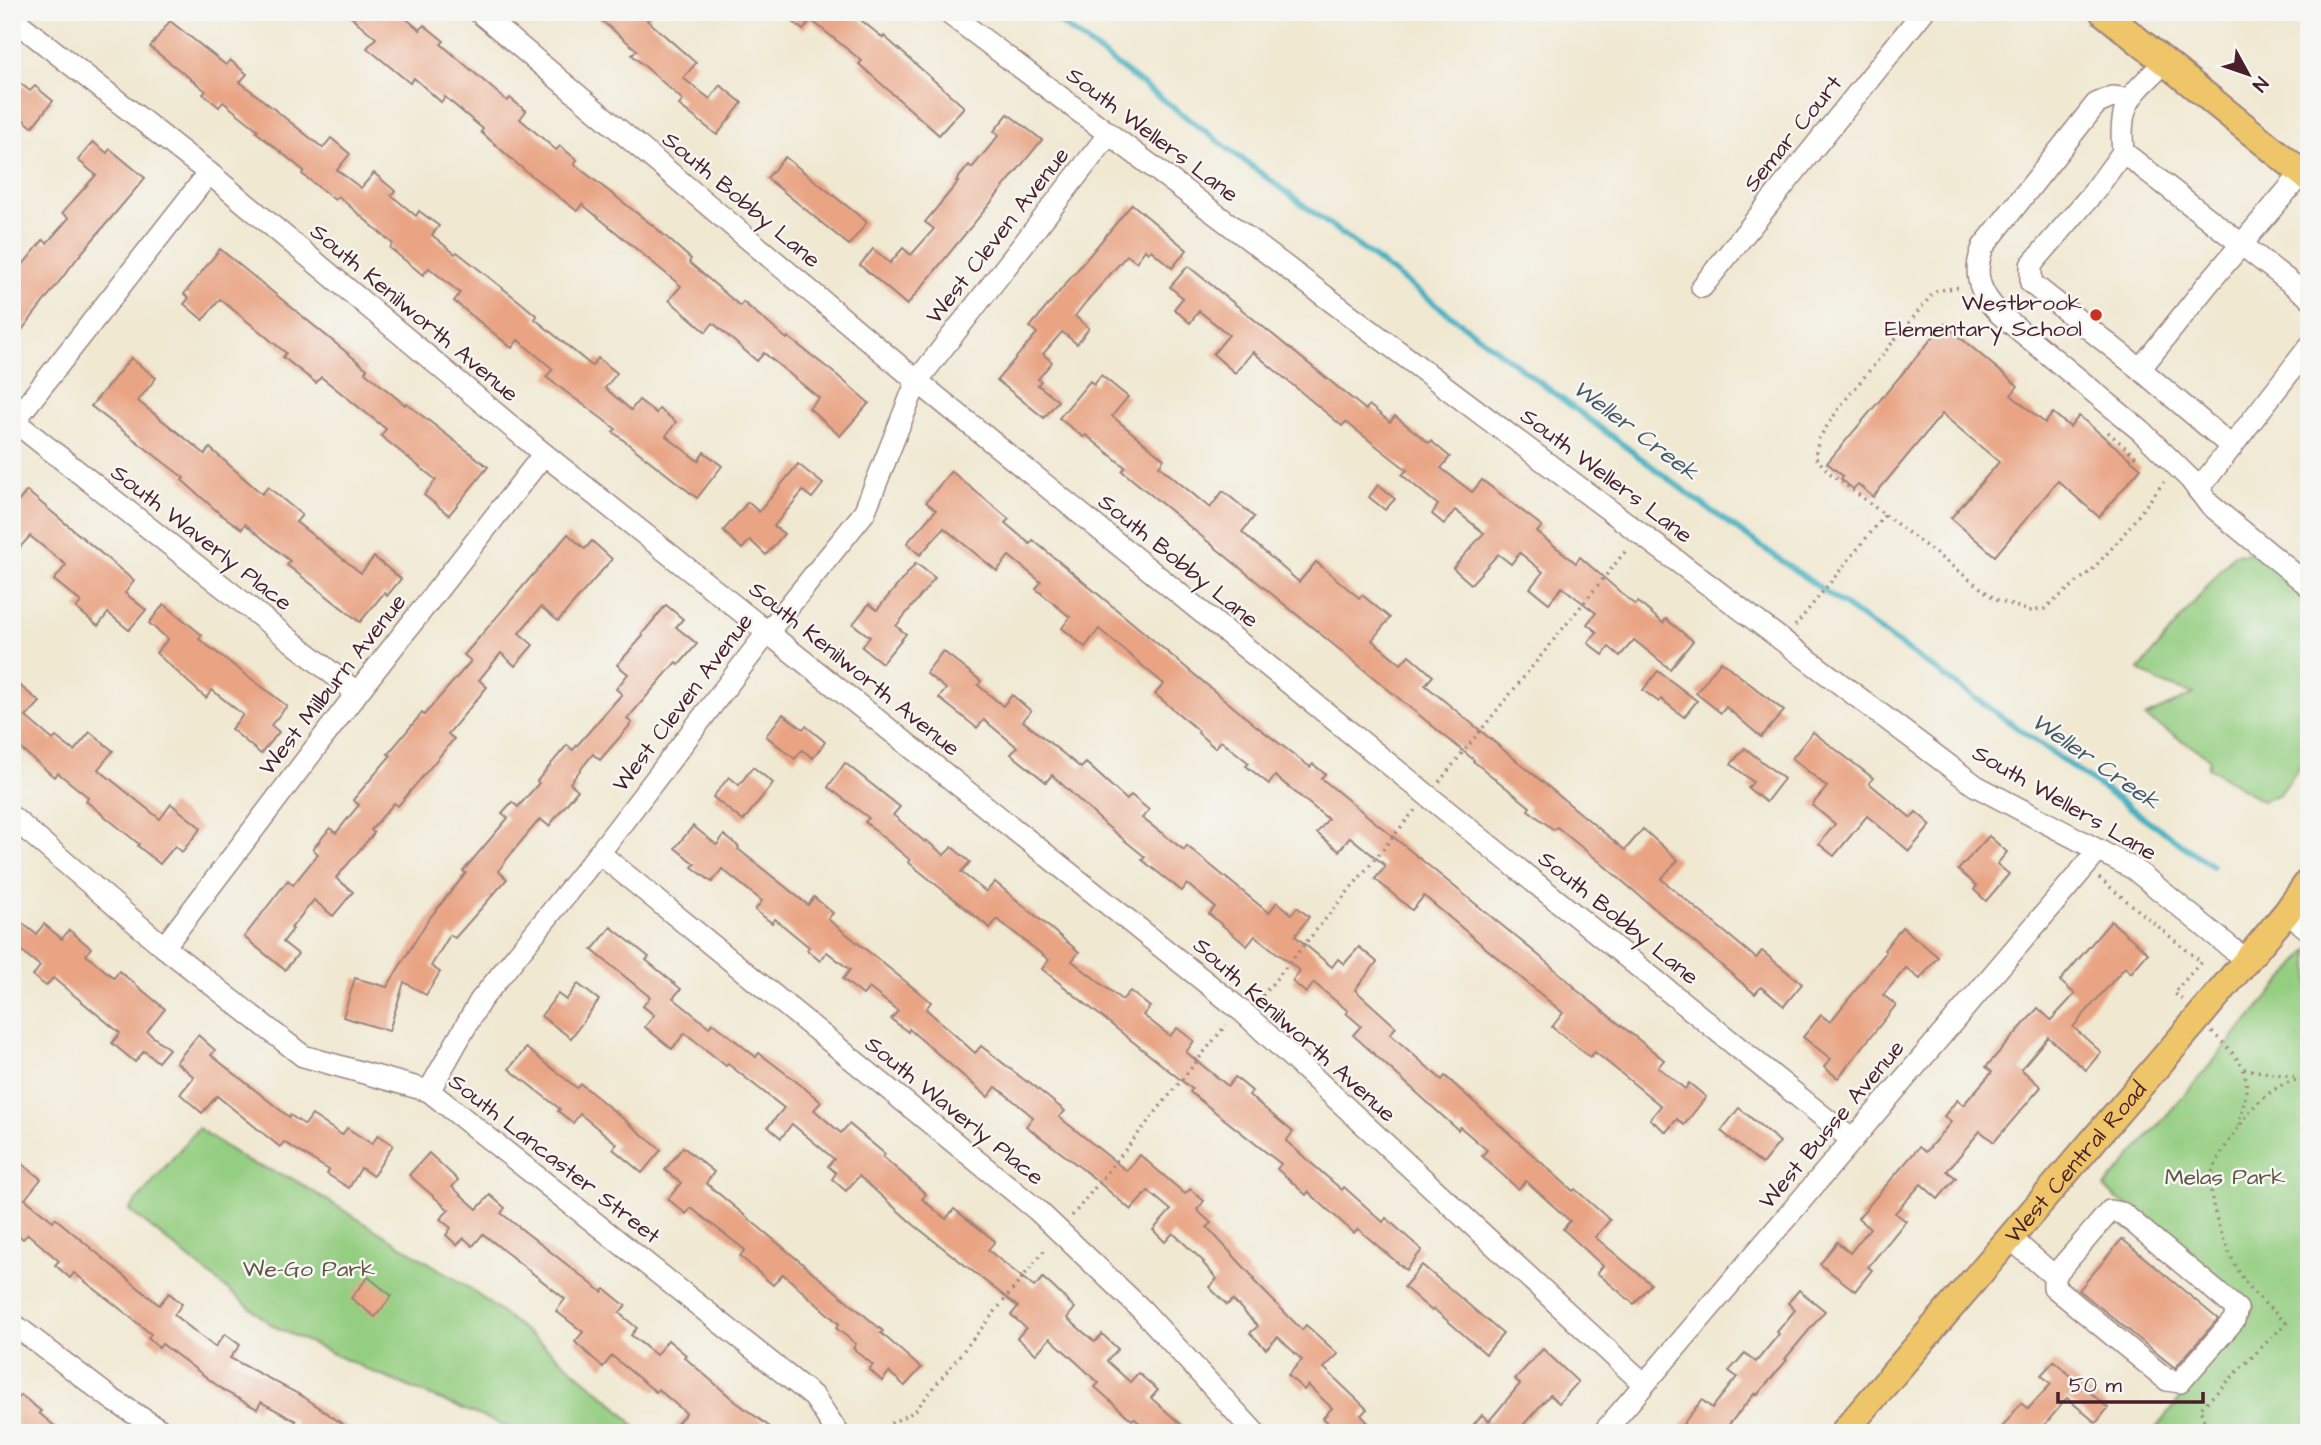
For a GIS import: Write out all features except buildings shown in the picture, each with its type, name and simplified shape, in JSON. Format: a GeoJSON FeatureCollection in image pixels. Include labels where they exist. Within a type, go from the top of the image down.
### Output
{"type":"FeatureCollection","features":[{"type":"Feature","properties":{"kind":"main road"},"geometry":{"type":"LineString","coordinates":[[2103,12],[2305,176]]}},
{"type":"Feature","properties":{"kind":"main road","name":"West Central Road"},"geometry":{"type":"LineString","coordinates":[[1843,1433],[2308,888]]}},
{"type":"Feature","properties":{"kind":"street","name":"South Bobby Lane"},"geometry":{"type":"LineString","coordinates":[[479,12],[917,381],[1852,1140]]}},
{"type":"Feature","properties":{"kind":"street","name":"South Wellers Lane"},"geometry":{"type":"LineString","coordinates":[[947,12],[1976,786],[2134,869],[2246,960]]}},
{"type":"Feature","properties":{"kind":"street","name":"Semar Court"},"geometry":{"type":"LineString","coordinates":[[1702,287],[1923,12]]}},
{"type":"Feature","properties":{"kind":"street","name":"South Kenilworth Avenue"},"geometry":{"type":"LineString","coordinates":[[12,18],[209,173],[544,454],[1243,1012],[1644,1384]]}},
{"type":"Feature","properties":{"kind":"street"},"geometry":{"type":"LineString","coordinates":[[2164,63],[2128,99],[2121,127],[2123,152],[2093,193],[2032,265],[2032,283],[2232,447]]}},
{"type":"Feature","properties":{"kind":"street"},"geometry":{"type":"LineString","coordinates":[[2128,99],[2112,97],[2096,104],[1983,247],[1979,258],[1979,286],[1990,304],[2001,315],[2141,431],[2194,484],[2209,504],[2309,586]]}},
{"type":"Feature","properties":{"kind":"street","name":"West Cleven Avenue"},"geometry":{"type":"LineString","coordinates":[[429,1091],[480,1001],[864,513],[917,381],[1109,134]]}},
{"type":"Feature","properties":{"kind":"street"},"geometry":{"type":"LineString","coordinates":[[2123,152],[2309,297]]}},
{"type":"Feature","properties":{"kind":"street"},"geometry":{"type":"LineString","coordinates":[[13,423],[209,173]]}},
{"type":"Feature","properties":{"kind":"street"},"geometry":{"type":"LineString","coordinates":[[2140,369],[2241,244],[2305,176]]}},
{"type":"Feature","properties":{"kind":"street"},"geometry":{"type":"LineString","coordinates":[[2194,484],[2232,447],[2309,347]]}},
{"type":"Feature","properties":{"kind":"street","name":"South Waverly Place"},"geometry":{"type":"LineString","coordinates":[[13,423],[357,693]]}},
{"type":"Feature","properties":{"kind":"street","name":"West Milburn Avenue"},"geometry":{"type":"LineString","coordinates":[[164,947],[357,693],[544,454]]}},
{"type":"Feature","properties":{"kind":"street","name":"South Lancaster Street"},"geometry":{"type":"LineString","coordinates":[[12,817],[164,947],[303,1056],[429,1091],[814,1397],[838,1433]]}},
{"type":"Feature","properties":{"kind":"street","name":"West Busse Avenue"},"geometry":{"type":"LineString","coordinates":[[1603,1433],[2099,850]]}},
{"type":"Feature","properties":{"kind":"street","name":"South Waverly Place"},"geometry":{"type":"LineString","coordinates":[[599,853],[1037,1210],[1142,1310],[1255,1433]]}},
{"type":"Feature","properties":{"kind":"street"},"geometry":{"type":"LineString","coordinates":[[2287,912],[2309,930]]}},
{"type":"Feature","properties":{"kind":"street"},"geometry":{"type":"LineString","coordinates":[[2009,1237],[2054,1276],[2054,1287],[2167,1380],[2180,1382],[2234,1320],[2237,1309],[2122,1213],[2110,1211],[2054,1276]]}},
{"type":"Feature","properties":{"kind":"street"},"geometry":{"type":"LineString","coordinates":[[12,1323],[113,1400],[165,1433]]}},
{"type":"Feature","properties":{"kind":"path"},"geometry":{"type":"LineString","coordinates":[[1979,286],[1935,291],[1842,404],[1819,438],[1815,457],[1830,473],[1995,599],[2029,611],[2044,609],[2092,570],[2165,481],[2156,473]]}},
{"type":"Feature","properties":{"kind":"path"},"geometry":{"type":"LineString","coordinates":[[2107,431],[2136,457]]}},
{"type":"Feature","properties":{"kind":"path"},"geometry":{"type":"LineString","coordinates":[[1800,619],[1885,515]]}},
{"type":"Feature","properties":{"kind":"path"},"geometry":{"type":"LineString","coordinates":[[1438,783],[1640,533]]}},
{"type":"Feature","properties":{"kind":"path"},"geometry":{"type":"LineString","coordinates":[[1256,1003],[1419,806]]}},
{"type":"Feature","properties":{"kind":"path"},"geometry":{"type":"LineString","coordinates":[[2082,870],[2098,876],[2200,962],[2174,993]]}},
{"type":"Feature","properties":{"kind":"path"},"geometry":{"type":"LineString","coordinates":[[1072,1216],[1226,1025]]}},
{"type":"Feature","properties":{"kind":"path"},"geometry":{"type":"LineString","coordinates":[[2228,1048],[2244,1069],[2248,1091],[2237,1130]]}},
{"type":"Feature","properties":{"kind":"path"},"geometry":{"type":"LineString","coordinates":[[2244,1069],[2309,1079]]}},
{"type":"Feature","properties":{"kind":"path"},"geometry":{"type":"LineString","coordinates":[[2209,1433],[2200,1409],[2286,1323],[2247,1285],[2227,1247],[2214,1211],[2212,1173],[2227,1143],[2252,1109],[2274,1090],[2295,1077]]}},
{"type":"Feature","properties":{"kind":"path"},"geometry":{"type":"LineString","coordinates":[[872,1433],[915,1411],[1055,1237]]}},
{"type":"Feature","properties":{"kind":"green space"},"geometry":{"type":"Polygon","coordinates":[[[2255,553],[2309,601],[2309,754],[2280,794],[2262,801],[2208,767],[2210,758],[2145,717],[2194,694],[2161,683],[2139,670],[2234,554],[2255,553]]]}},
{"type":"Feature","properties":{"kind":"green space","name":"Melas Park"},"geometry":{"type":"Polygon","coordinates":[[[2309,950],[2309,1433],[2152,1433],[2255,1307],[2104,1188],[2309,950]]]}},
{"type":"Feature","properties":{"kind":"green space","name":"We-Go Park"},"geometry":{"type":"Polygon","coordinates":[[[198,1128],[248,1162],[291,1178],[465,1285],[550,1350],[614,1404],[641,1433],[522,1433],[375,1373],[273,1326],[129,1210],[198,1128]]]}},
{"type":"Feature","properties":{"kind":"waterway","name":"Weller Creek"},"geometry":{"type":"LineString","coordinates":[[1046,12],[1706,507],[2212,866]]}},
{"type":"Feature","properties":{"kind":"place","name":"Westbrook Elementary School"},"geometry":{"type":"Point","coordinates":[2096,315]}}]}
